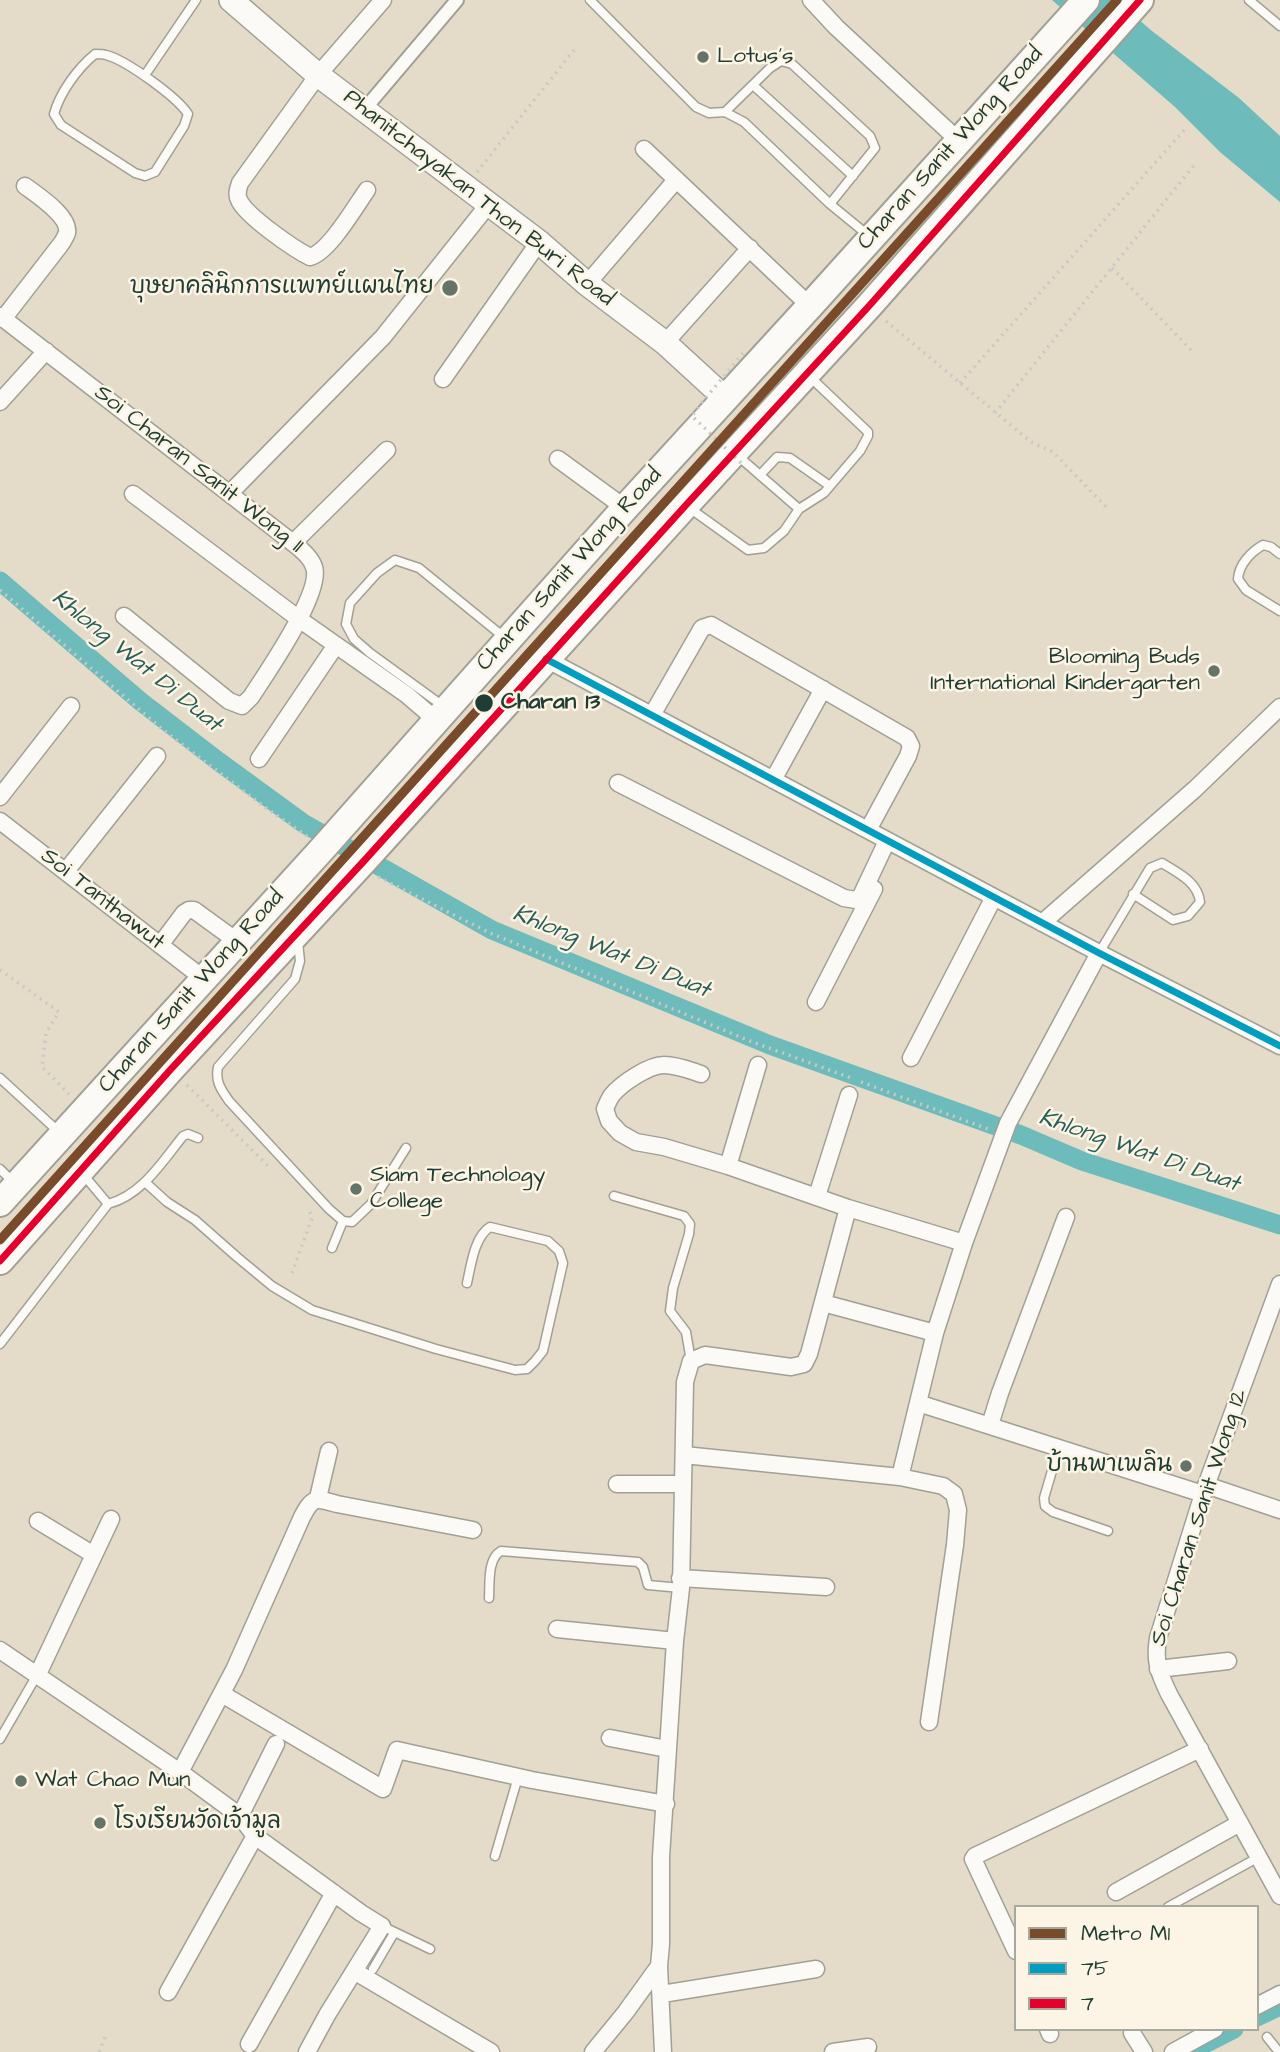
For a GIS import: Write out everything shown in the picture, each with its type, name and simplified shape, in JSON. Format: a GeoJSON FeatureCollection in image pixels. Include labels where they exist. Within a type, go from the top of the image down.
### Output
{"type":"FeatureCollection","features":[{"type":"Feature","properties":{"kind":"main road","name":"Charan Sanit Wong Road"},"geometry":{"type":"LineString","coordinates":[[5,1186],[62,1135],[85,1110],[238,942],[325,838],[441,714],[1086,0]]}},
{"type":"Feature","properties":{"kind":"main road","name":"Charan Sanit Wong Road"},"geometry":{"type":"LineString","coordinates":[[0,1261],[170,1069],[298,932],[370,864],[546,659],[686,505],[738,458],[807,373],[1140,0]]}},
{"type":"Feature","properties":{"kind":"main road","name":"Phanitchayakan Thon Buri Road"},"geometry":{"type":"LineString","coordinates":[[238,2],[318,75],[539,242],[587,284],[665,343],[725,398]]}},
{"type":"Feature","properties":{"kind":"street"},"geometry":{"type":"LineString","coordinates":[[367,190],[331,239],[317,255],[310,257],[295,249],[253,215],[239,201],[237,193],[240,183],[318,75],[383,0]]}},
{"type":"Feature","properties":{"kind":"street"},"geometry":{"type":"LineString","coordinates":[[363,111],[457,0]]}},
{"type":"Feature","properties":{"kind":"street"},"geometry":{"type":"LineString","coordinates":[[811,0],[836,27],[958,140]]}},
{"type":"Feature","properties":{"kind":"street"},"geometry":{"type":"LineString","coordinates":[[644,149],[810,306]]}},
{"type":"Feature","properties":{"kind":"street"},"geometry":{"type":"LineString","coordinates":[[587,284],[676,180]]}},
{"type":"Feature","properties":{"kind":"street"},"geometry":{"type":"LineString","coordinates":[[2,317],[67,233],[66,223],[61,215],[25,186]]}},
{"type":"Feature","properties":{"kind":"street"},"geometry":{"type":"LineString","coordinates":[[230,493],[383,337],[488,205]]}},
{"type":"Feature","properties":{"kind":"street"},"geometry":{"type":"LineString","coordinates":[[443,379],[539,242]]}},
{"type":"Feature","properties":{"kind":"street"},"geometry":{"type":"LineString","coordinates":[[665,343],[750,248]]}},
{"type":"Feature","properties":{"kind":"street","name":"Soi Charan Sanit Wong 11"},"geometry":{"type":"LineString","coordinates":[[2,317],[306,553],[315,568],[314,582],[299,619]]}},
{"type":"Feature","properties":{"kind":"street"},"geometry":{"type":"LineString","coordinates":[[0,402],[46,351]]}},
{"type":"Feature","properties":{"kind":"street"},"geometry":{"type":"LineString","coordinates":[[293,543],[387,450]]}},
{"type":"Feature","properties":{"kind":"street"},"geometry":{"type":"LineString","coordinates":[[558,459],[625,508]]}},
{"type":"Feature","properties":{"kind":"street"},"geometry":{"type":"LineString","coordinates":[[133,494],[299,619],[407,695],[441,714]]}},
{"type":"Feature","properties":{"kind":"street"},"geometry":{"type":"LineString","coordinates":[[124,616],[229,701],[242,706],[251,697],[299,619]]}},
{"type":"Feature","properties":{"kind":"street"},"geometry":{"type":"LineString","coordinates":[[652,715],[702,628],[711,625],[907,738],[911,746],[908,756],[868,830]]}},
{"type":"Feature","properties":{"kind":"street"},"geometry":{"type":"LineString","coordinates":[[259,759],[336,645]]}},
{"type":"Feature","properties":{"kind":"street"},"geometry":{"type":"LineString","coordinates":[[546,659],[1099,953],[1280,1046]]}},
{"type":"Feature","properties":{"kind":"street"},"geometry":{"type":"LineString","coordinates":[[773,779],[823,689]]}},
{"type":"Feature","properties":{"kind":"street"},"geometry":{"type":"LineString","coordinates":[[0,797],[71,706]]}},
{"type":"Feature","properties":{"kind":"street"},"geometry":{"type":"LineString","coordinates":[[1042,922],[1195,789],[1280,707]]}},
{"type":"Feature","properties":{"kind":"street"},"geometry":{"type":"LineString","coordinates":[[66,871],[157,756]]}},
{"type":"Feature","properties":{"kind":"street"},"geometry":{"type":"LineString","coordinates":[[618,783],[844,898],[856,900],[861,896],[892,843]]}},
{"type":"Feature","properties":{"kind":"street","name":"Soi Tanthawut"},"geometry":{"type":"LineString","coordinates":[[0,821],[204,979]]}},
{"type":"Feature","properties":{"kind":"street"},"geometry":{"type":"LineString","coordinates":[[816,1002],[892,843]]}},
{"type":"Feature","properties":{"kind":"street"},"geometry":{"type":"LineString","coordinates":[[911,1058],[994,897]]}},
{"type":"Feature","properties":{"kind":"street"},"geometry":{"type":"LineString","coordinates":[[160,945],[189,910],[194,910],[238,942]]}},
{"type":"Feature","properties":{"kind":"street"},"geometry":{"type":"LineString","coordinates":[[900,1477],[935,1333],[1005,1130],[1099,953]]}},
{"type":"Feature","properties":{"kind":"street"},"geometry":{"type":"LineString","coordinates":[[701,1074],[662,1065],[647,1069],[618,1088],[611,1096],[605,1109],[609,1121],[620,1133],[636,1142],[664,1147],[728,1166],[848,1208],[964,1243]]}},
{"type":"Feature","properties":{"kind":"street"},"geometry":{"type":"LineString","coordinates":[[728,1166],[758,1065]]}},
{"type":"Feature","properties":{"kind":"street"},"geometry":{"type":"LineString","coordinates":[[817,1196],[849,1095]]}},
{"type":"Feature","properties":{"kind":"street"},"geometry":{"type":"LineString","coordinates":[[663,2052],[659,1966],[661,1857],[680,1583],[685,1381],[691,1361],[705,1355],[792,1367],[804,1364],[848,1208]]}},
{"type":"Feature","properties":{"kind":"street"},"geometry":{"type":"LineString","coordinates":[[990,1425],[1066,1217]]}},
{"type":"Feature","properties":{"kind":"street","name":"Soi Charan Sanit Wong 12"},"geometry":{"type":"LineString","coordinates":[[1280,1284],[1205,1489],[1157,1638],[1155,1653],[1158,1669],[1169,1694],[1280,1895]]}},
{"type":"Feature","properties":{"kind":"street"},"geometry":{"type":"LineString","coordinates":[[823,1303],[935,1333]]}},
{"type":"Feature","properties":{"kind":"street"},"geometry":{"type":"LineString","coordinates":[[1264,1326],[1280,1332]]}},
{"type":"Feature","properties":{"kind":"street"},"geometry":{"type":"LineString","coordinates":[[918,1403],[1059,1447],[1280,1510]]}},
{"type":"Feature","properties":{"kind":"street"},"geometry":{"type":"LineString","coordinates":[[318,1498],[329,1451]]}},
{"type":"Feature","properties":{"kind":"street"},"geometry":{"type":"LineString","coordinates":[[684,1455],[900,1477],[943,1486],[954,1494],[958,1510],[956,1545],[929,1722]]}},
{"type":"Feature","properties":{"kind":"street"},"geometry":{"type":"LineString","coordinates":[[617,1484],[682,1483]]}},
{"type":"Feature","properties":{"kind":"street"},"geometry":{"type":"LineString","coordinates":[[180,1772],[222,1694],[302,1517],[312,1501],[318,1498],[473,1530]]}},
{"type":"Feature","properties":{"kind":"street"},"geometry":{"type":"LineString","coordinates":[[38,1674],[111,1519]]}},
{"type":"Feature","properties":{"kind":"street"},"geometry":{"type":"LineString","coordinates":[[38,1521],[94,1555]]}},
{"type":"Feature","properties":{"kind":"street"},"geometry":{"type":"LineString","coordinates":[[680,1583],[826,1587]]}},
{"type":"Feature","properties":{"kind":"street"},"geometry":{"type":"LineString","coordinates":[[557,1629],[675,1640]]}},
{"type":"Feature","properties":{"kind":"street"},"geometry":{"type":"LineString","coordinates":[[0,1650],[180,1772],[240,1816],[255,1836],[388,1929],[354,1971],[307,2052]]}},
{"type":"Feature","properties":{"kind":"street"},"geometry":{"type":"LineString","coordinates":[[1158,1669],[1228,1661]]}},
{"type":"Feature","properties":{"kind":"street"},"geometry":{"type":"LineString","coordinates":[[222,1694],[383,1789],[397,1750],[518,1777],[666,1804]]}},
{"type":"Feature","properties":{"kind":"street"},"geometry":{"type":"LineString","coordinates":[[610,1738],[667,1749]]}},
{"type":"Feature","properties":{"kind":"street"},"geometry":{"type":"LineString","coordinates":[[240,1816],[276,1744]]}},
{"type":"Feature","properties":{"kind":"street"},"geometry":{"type":"LineString","coordinates":[[1014,1946],[973,1859],[975,1856],[1199,1749]]}},
{"type":"Feature","properties":{"kind":"street"},"geometry":{"type":"LineString","coordinates":[[1116,1892],[1240,1823]]}},
{"type":"Feature","properties":{"kind":"street"},"geometry":{"type":"LineString","coordinates":[[168,1992],[255,1836]]}},
{"type":"Feature","properties":{"kind":"street"},"geometry":{"type":"LineString","coordinates":[[249,2044],[334,1893]]}},
{"type":"Feature","properties":{"kind":"street"},"geometry":{"type":"LineString","coordinates":[[593,2052],[659,1966]]}},
{"type":"Feature","properties":{"kind":"street"},"geometry":{"type":"LineString","coordinates":[[662,1994],[816,1969]]}},
{"type":"Feature","properties":{"kind":"street"},"geometry":{"type":"LineString","coordinates":[[354,1971],[491,2052]]}},
{"type":"Feature","properties":{"kind":"street"},"geometry":{"type":"LineString","coordinates":[[1259,2005],[1280,1994]]}},
{"type":"Feature","properties":{"kind":"street"},"geometry":{"type":"LineString","coordinates":[[1173,2052],[1211,2031]]}},
{"type":"Feature","properties":{"kind":"street"},"geometry":{"type":"LineString","coordinates":[[1132,2033],[1144,2052]]}},
{"type":"Feature","properties":{"kind":"street"},"geometry":{"type":"LineString","coordinates":[[833,2052],[868,2047]]}},
{"type":"Feature","properties":{"kind":"lane"},"geometry":{"type":"LineString","coordinates":[[145,75],[197,0]]}},
{"type":"Feature","properties":{"kind":"lane"},"geometry":{"type":"LineString","coordinates":[[590,0],[696,107],[705,112],[725,113],[744,122],[830,204],[871,238]]}},
{"type":"Feature","properties":{"kind":"lane"},"geometry":{"type":"LineString","coordinates":[[1249,0],[1280,26]]}},
{"type":"Feature","properties":{"kind":"lane"},"geometry":{"type":"LineString","coordinates":[[95,54],[107,55],[145,75],[182,105],[188,114],[184,126],[155,172],[145,176],[135,173],[61,125],[54,114],[64,92],[95,54]]}},
{"type":"Feature","properties":{"kind":"lane"},"geometry":{"type":"LineString","coordinates":[[725,113],[770,68],[781,61],[792,64],[870,136],[875,148],[830,204]]}},
{"type":"Feature","properties":{"kind":"lane"},"geometry":{"type":"LineString","coordinates":[[753,85],[853,176]]}},
{"type":"Feature","properties":{"kind":"lane"},"geometry":{"type":"LineString","coordinates":[[686,505],[748,550],[764,548],[784,531],[799,509],[824,493],[860,451],[868,432],[807,373]]}},
{"type":"Feature","properties":{"kind":"lane"},"geometry":{"type":"LineString","coordinates":[[760,475],[777,457],[790,458],[830,486]]}},
{"type":"Feature","properties":{"kind":"lane"},"geometry":{"type":"LineString","coordinates":[[738,458],[799,509]]}},
{"type":"Feature","properties":{"kind":"lane"},"geometry":{"type":"LineString","coordinates":[[1280,554],[1263,545],[1255,550],[1239,570],[1238,579],[1246,590],[1280,611]]}},
{"type":"Feature","properties":{"kind":"lane"},"geometry":{"type":"LineString","coordinates":[[441,714],[354,639],[346,624],[351,603],[377,573],[395,561],[419,568],[507,640]]}},
{"type":"Feature","properties":{"kind":"lane"},"geometry":{"type":"LineString","coordinates":[[1099,953],[1133,894],[1150,868],[1162,863],[1191,882],[1199,892],[1200,902],[1188,916],[1173,920],[1133,894]]}},
{"type":"Feature","properties":{"kind":"lane"},"geometry":{"type":"LineString","coordinates":[[298,932],[300,961],[295,979],[218,1067],[216,1077],[219,1086],[229,1101],[342,1221],[352,1222],[371,1204],[406,1148]]}},
{"type":"Feature","properties":{"kind":"lane"},"geometry":{"type":"LineString","coordinates":[[0,1079],[62,1135]]}},
{"type":"Feature","properties":{"kind":"lane"},"geometry":{"type":"LineString","coordinates":[[0,1344],[108,1204],[129,1196],[145,1182],[183,1136],[188,1134],[198,1138]]}},
{"type":"Feature","properties":{"kind":"lane"},"geometry":{"type":"LineString","coordinates":[[80,1171],[108,1204]]}},
{"type":"Feature","properties":{"kind":"lane"},"geometry":{"type":"LineString","coordinates":[[145,1182],[167,1202],[195,1220],[272,1286],[312,1310],[475,1360],[515,1370],[527,1369],[543,1351],[564,1263],[559,1251],[548,1241],[490,1227],[484,1231],[475,1252],[467,1283]]}},
{"type":"Feature","properties":{"kind":"lane"},"geometry":{"type":"LineString","coordinates":[[614,1196],[684,1216],[690,1224],[690,1234],[673,1288],[670,1311],[686,1332],[691,1361]]}},
{"type":"Feature","properties":{"kind":"lane"},"geometry":{"type":"LineString","coordinates":[[332,1248],[342,1221]]}},
{"type":"Feature","properties":{"kind":"lane"},"geometry":{"type":"LineString","coordinates":[[1059,1447],[1044,1498],[1045,1506],[1053,1512],[1108,1531]]}},
{"type":"Feature","properties":{"kind":"lane"},"geometry":{"type":"LineString","coordinates":[[489,1598],[492,1560],[495,1554],[501,1551],[638,1562],[643,1567],[648,1585],[680,1583]]}},
{"type":"Feature","properties":{"kind":"lane"},"geometry":{"type":"LineString","coordinates":[[0,1739],[38,1674]]}},
{"type":"Feature","properties":{"kind":"lane"},"geometry":{"type":"LineString","coordinates":[[495,1856],[518,1777]]}},
{"type":"Feature","properties":{"kind":"lane"},"geometry":{"type":"LineString","coordinates":[[1172,1905],[1259,1857]]}},
{"type":"Feature","properties":{"kind":"lane"},"geometry":{"type":"LineString","coordinates":[[373,1969],[388,1929],[430,1949]]}},
{"type":"Feature","properties":{"kind":"lane"},"geometry":{"type":"LineString","coordinates":[[1266,2037],[1279,2052]]}},
{"type":"Feature","properties":{"kind":"path"},"geometry":{"type":"LineString","coordinates":[[464,187],[574,50]]}},
{"type":"Feature","properties":{"kind":"path"},"geometry":{"type":"LineString","coordinates":[[960,383],[1186,128]]}},
{"type":"Feature","properties":{"kind":"path"},"geometry":{"type":"LineString","coordinates":[[995,413],[1195,164]]}},
{"type":"Feature","properties":{"kind":"path"},"geometry":{"type":"LineString","coordinates":[[1112,268],[1192,351]]}},
{"type":"Feature","properties":{"kind":"path"},"geometry":{"type":"LineString","coordinates":[[869,306],[1031,442],[1053,452],[1108,509]]}},
{"type":"Feature","properties":{"kind":"path"},"geometry":{"type":"LineString","coordinates":[[738,458],[692,416],[744,352]]}},
{"type":"Feature","properties":{"kind":"path"},"geometry":{"type":"LineString","coordinates":[[0,590],[162,729],[266,808],[325,838]]}},
{"type":"Feature","properties":{"kind":"path"},"geometry":{"type":"LineString","coordinates":[[370,864],[490,933],[750,1041],[1005,1130]]}},
{"type":"Feature","properties":{"kind":"path"},"geometry":{"type":"LineString","coordinates":[[0,970],[59,1012],[46,1033],[42,1067],[85,1110]]}},
{"type":"Feature","properties":{"kind":"path"},"geometry":{"type":"LineString","coordinates":[[170,1069],[279,1177]]}},
{"type":"Feature","properties":{"kind":"path"},"geometry":{"type":"LineString","coordinates":[[292,1273],[312,1218],[308,1205]]}},
{"type":"Feature","properties":{"kind":"path"},"geometry":{"type":"LineString","coordinates":[[99,2052],[105,2037]]}},
{"type":"Feature","properties":{"kind":"water"},"geometry":{"type":"Polygon","coordinates":[[[1052,0],[1116,0],[1239,98],[1280,136],[1280,202],[1220,152],[1175,107],[1052,0]]]}},
{"type":"Feature","properties":{"kind":"waterway","name":"Khlong Wat Di Duat"},"geometry":{"type":"LineString","coordinates":[[0,581],[140,701],[303,823],[492,930],[770,1045],[1021,1135],[1082,1161],[1280,1225]]}},
{"type":"Feature","properties":{"kind":"waterway"},"geometry":{"type":"LineString","coordinates":[[1259,2016],[1280,2006]]}},
{"type":"Feature","properties":{"kind":"waterway"},"geometry":{"type":"LineString","coordinates":[[1189,2052],[1230,2031]]}},
{"type":"Feature","properties":{"kind":"metro line","name":"M1"},"geometry":{"type":"LineString","coordinates":[[0,1240],[1117,0]]}},
{"type":"Feature","properties":{"kind":"transit line","name":"7"},"geometry":{"type":"LineString","coordinates":[[0,1261],[171,1069],[869,306],[1140,0]]}},
{"type":"Feature","properties":{"kind":"transit line","name":"75"},"geometry":{"type":"LineString","coordinates":[[546,659],[1099,953],[1280,1046]]}},
{"type":"Feature","properties":{"kind":"place","name":"Lotus's"},"geometry":{"type":"Point","coordinates":[703,57]}},
{"type":"Feature","properties":{"kind":"place","name":"บุษยาคลินิกการแพทย์แผนไทย"},"geometry":{"type":"Point","coordinates":[450,288]}},
{"type":"Feature","properties":{"kind":"place","name":"Blooming Buds International Kindergarten"},"geometry":{"type":"Point","coordinates":[1214,671]}},
{"type":"Feature","properties":{"kind":"place","name":"Charan 13"},"geometry":{"type":"Point","coordinates":[484,703]}},
{"type":"Feature","properties":{"kind":"place","name":"Siam Technology College"},"geometry":{"type":"Point","coordinates":[356,1189]}},
{"type":"Feature","properties":{"kind":"place","name":"บ้านพาเพลิน"},"geometry":{"type":"Point","coordinates":[1186,1466]}},
{"type":"Feature","properties":{"kind":"place","name":"Wat Chao Mun"},"geometry":{"type":"Point","coordinates":[21,1781]}},
{"type":"Feature","properties":{"kind":"place","name":"โรงเรียนวัดเจ้ามูล"},"geometry":{"type":"Point","coordinates":[100,1823]}}]}
